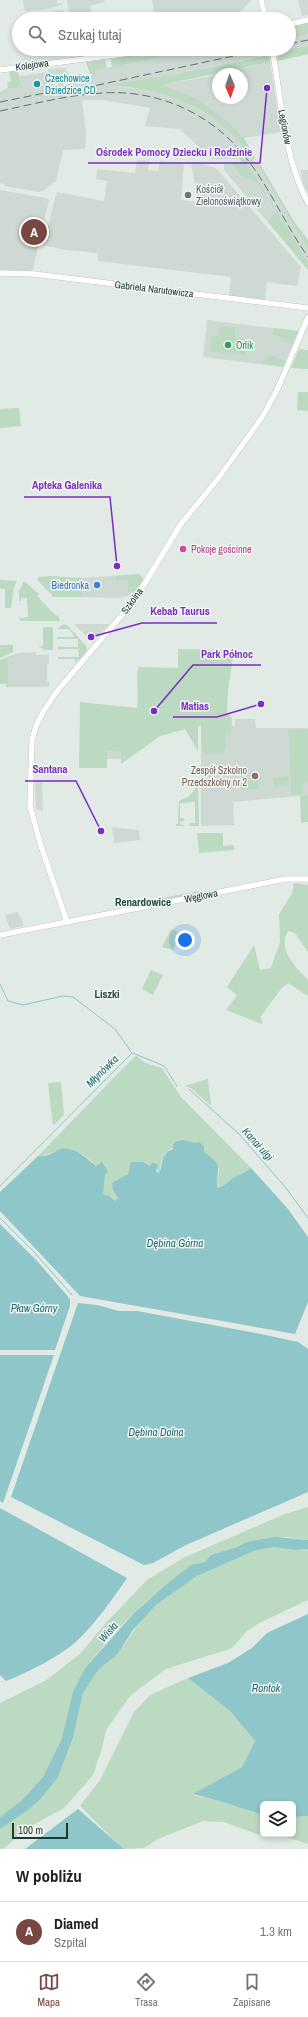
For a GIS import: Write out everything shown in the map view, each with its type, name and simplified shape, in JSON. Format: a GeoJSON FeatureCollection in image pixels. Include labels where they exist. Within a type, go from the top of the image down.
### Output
{"type":"FeatureCollection","features":[{"type":"Feature","properties":{"kind":"street"},"geometry":{"type":"LineString","coordinates":[[261,0],[264,12]]}},
{"type":"Feature","properties":{"kind":"street"},"geometry":{"type":"LineString","coordinates":[[296,23],[308,20]]}},
{"type":"Feature","properties":{"kind":"street","name":"Kolejowa"},"geometry":{"type":"LineString","coordinates":[[0,70],[107,56]]}},
{"type":"Feature","properties":{"kind":"street","name":"Legionów"},"geometry":{"type":"LineString","coordinates":[[273,56],[286,138],[300,186],[308,202]]}},
{"type":"Feature","properties":{"kind":"street","name":"Gabriela Narutowicza"},"geometry":{"type":"LineString","coordinates":[[0,272],[34,274],[308,308]]}},
{"type":"Feature","properties":{"kind":"street","name":"Szkolna"},"geometry":{"type":"LineString","coordinates":[[67,922],[40,842],[30,806],[32,740],[36,726],[43,712],[57,691],[134,601],[181,524],[220,476],[265,412],[278,388],[308,317]]}},
{"type":"Feature","properties":{"kind":"street","name":"Węglowa"},"geometry":{"type":"LineString","coordinates":[[0,935],[286,879],[308,879]]}},
{"type":"Feature","properties":{"kind":"shaded area"},"geometry":{"type":"Polygon","coordinates":[[[23,0],[57,0],[57,4],[62,3],[62,5],[41,10],[25,11],[23,0]]]}},
{"type":"Feature","properties":{"kind":"shaded area"},"geometry":{"type":"Polygon","coordinates":[[[67,0],[104,0],[105,2],[90,6],[91,12],[69,12],[67,0]]]}},
{"type":"Feature","properties":{"kind":"shaded area"},"geometry":{"type":"Polygon","coordinates":[[[152,0],[252,0],[239,12],[154,12],[152,0]]]}},
{"type":"Feature","properties":{"kind":"shaded area"},"geometry":{"type":"Polygon","coordinates":[[[298,0],[308,0],[308,15],[302,16],[298,0]]]}},
{"type":"Feature","properties":{"kind":"shaded area"},"geometry":{"type":"Polygon","coordinates":[[[63,10],[63,12],[50,12],[63,10]]]}},
{"type":"Feature","properties":{"kind":"shaded area"},"geometry":{"type":"Polygon","coordinates":[[[308,34],[308,46],[296,49],[296,37],[308,34]]]}},
{"type":"Feature","properties":{"kind":"shaded area"},"geometry":{"type":"Polygon","coordinates":[[[165,56],[261,56],[176,74],[114,84],[114,86],[154,91],[186,102],[215,119],[234,135],[257,164],[308,249],[308,262],[248,164],[239,153],[232,148],[238,159],[211,159],[180,129],[145,126],[150,108],[103,100],[82,100],[86,134],[85,149],[63,150],[56,181],[43,191],[39,192],[5,186],[4,184],[0,183],[0,92],[19,86],[21,84],[20,76],[48,72],[48,69],[65,68],[73,82],[93,78],[97,70],[115,66],[117,67],[165,56]]]}},
{"type":"Feature","properties":{"kind":"shaded area"},"geometry":{"type":"Polygon","coordinates":[[[270,62],[281,132],[244,138],[228,121],[161,85],[212,76],[212,104],[248,104],[248,68],[245,68],[270,62]]]}},
{"type":"Feature","properties":{"kind":"shaded area"},"geometry":{"type":"Polygon","coordinates":[[[137,160],[149,161],[148,170],[158,171],[160,161],[184,163],[181,200],[198,202],[191,163],[201,163],[216,168],[301,267],[297,286],[267,282],[265,301],[229,296],[231,277],[98,261],[98,253],[66,250],[43,245],[57,192],[104,201],[107,181],[96,179],[97,169],[135,173],[137,160]]]}},
{"type":"Feature","properties":{"kind":"shaded area"},"geometry":{"type":"Polygon","coordinates":[[[224,164],[231,164],[243,178],[256,181],[276,214],[267,221],[224,170],[224,164]]]}},
{"type":"Feature","properties":{"kind":"shaded area"},"geometry":{"type":"Polygon","coordinates":[[[301,170],[308,170],[308,193],[303,184],[301,170]]]}},
{"type":"Feature","properties":{"kind":"shaded area"},"geometry":{"type":"Polygon","coordinates":[[[0,190],[46,198],[49,200],[33,269],[29,271],[0,270],[0,190]]]}},
{"type":"Feature","properties":{"kind":"shaded area"},"geometry":{"type":"Polygon","coordinates":[[[207,320],[298,331],[283,367],[203,357],[207,320]]]}},
{"type":"Feature","properties":{"kind":"shaded area"},"geometry":{"type":"Polygon","coordinates":[[[138,574],[143,580],[133,595],[118,598],[82,597],[82,578],[138,574]]]}},
{"type":"Feature","properties":{"kind":"shaded area"},"geometry":{"type":"Polygon","coordinates":[[[74,624],[109,624],[92,642],[74,624]]]}},
{"type":"Feature","properties":{"kind":"shaded area"},"geometry":{"type":"Polygon","coordinates":[[[36,652],[36,655],[49,655],[49,664],[47,664],[47,681],[49,681],[49,687],[8,687],[8,659],[13,658],[13,655],[18,653],[36,652]]]}},
{"type":"Feature","properties":{"kind":"shaded area","name":"Zespół Szkolno Przedszkolny nr 2"},"geometry":{"type":"Polygon","coordinates":[[[235,719],[255,719],[256,728],[308,728],[308,795],[233,802],[234,825],[201,826],[201,726],[235,726],[235,719]]]}},
{"type":"Feature","properties":{"kind":"shaded area"},"geometry":{"type":"Polygon","coordinates":[[[107,751],[121,751],[121,759],[107,759],[107,751]]]}},
{"type":"Feature","properties":{"kind":"shaded area"},"geometry":{"type":"Polygon","coordinates":[[[35,781],[42,782],[43,811],[36,809],[35,781]]]}},
{"type":"Feature","properties":{"kind":"shaded area"},"geometry":{"type":"Polygon","coordinates":[[[112,827],[139,830],[140,840],[114,843],[112,827]]]}},
{"type":"Feature","properties":{"kind":"shaded area"},"geometry":{"type":"Polygon","coordinates":[[[18,912],[24,926],[10,929],[5,915],[18,912]]]}},
{"type":"Feature","properties":{"kind":"green space"},"geometry":{"type":"Polygon","coordinates":[[[308,22],[308,34],[296,37],[296,25],[308,22]]]}},
{"type":"Feature","properties":{"kind":"green space"},"geometry":{"type":"Polygon","coordinates":[[[308,46],[308,54],[278,61],[277,56],[296,56],[296,48],[308,46]]]}},
{"type":"Feature","properties":{"kind":"green space"},"geometry":{"type":"Polygon","coordinates":[[[131,56],[165,56],[117,67],[112,67],[111,59],[131,56]]]}},
{"type":"Feature","properties":{"kind":"green space"},"geometry":{"type":"Polygon","coordinates":[[[269,56],[270,62],[242,68],[212,68],[212,74],[162,85],[197,99],[228,121],[244,138],[256,160],[229,131],[204,112],[176,98],[161,93],[130,87],[114,86],[113,84],[176,74],[269,56]]]}},
{"type":"Feature","properties":{"kind":"green space"},"geometry":{"type":"Polygon","coordinates":[[[105,60],[107,68],[97,70],[93,78],[91,77],[93,74],[90,74],[86,62],[105,60]]]}},
{"type":"Feature","properties":{"kind":"green space"},"geometry":{"type":"Polygon","coordinates":[[[18,70],[21,84],[0,92],[8,88],[7,83],[11,81],[9,72],[18,70]]]}},
{"type":"Feature","properties":{"kind":"green space"},"geometry":{"type":"Polygon","coordinates":[[[231,147],[239,153],[248,164],[308,262],[308,270],[267,221],[276,213],[256,181],[243,178],[231,164],[243,164],[231,147]]]}},
{"type":"Feature","properties":{"kind":"green space"},"geometry":{"type":"Polygon","coordinates":[[[257,164],[261,166],[295,223],[308,240],[308,249],[257,164]]]}},
{"type":"Feature","properties":{"kind":"green space","name":"Orlik"},"geometry":{"type":"Polygon","coordinates":[[[219,326],[235,327],[235,338],[246,339],[245,355],[210,352],[212,336],[218,336],[219,326]]]}},
{"type":"Feature","properties":{"kind":"green space"},"geometry":{"type":"Polygon","coordinates":[[[274,328],[298,331],[292,346],[290,340],[272,334],[274,328]]]}},
{"type":"Feature","properties":{"kind":"green space"},"geometry":{"type":"Polygon","coordinates":[[[299,349],[308,350],[308,369],[291,368],[299,349]]]}},
{"type":"Feature","properties":{"kind":"green space"},"geometry":{"type":"Polygon","coordinates":[[[267,355],[286,361],[283,367],[262,363],[267,355]]]}},
{"type":"Feature","properties":{"kind":"green space"},"geometry":{"type":"Polygon","coordinates":[[[298,392],[308,392],[308,411],[297,410],[298,392]]]}},
{"type":"Feature","properties":{"kind":"green space"},"geometry":{"type":"Polygon","coordinates":[[[19,408],[21,426],[0,428],[0,409],[19,408]]]}},
{"type":"Feature","properties":{"kind":"green space"},"geometry":{"type":"Polygon","coordinates":[[[139,574],[143,580],[135,591],[128,592],[128,580],[116,580],[116,576],[139,574]]]}},
{"type":"Feature","properties":{"kind":"green space"},"geometry":{"type":"Polygon","coordinates":[[[49,576],[82,578],[82,597],[51,597],[53,596],[37,580],[39,577],[49,576]]]}},
{"type":"Feature","properties":{"kind":"green space"},"geometry":{"type":"Polygon","coordinates":[[[0,580],[17,581],[14,587],[11,608],[5,608],[5,589],[0,589],[0,580]]]}},
{"type":"Feature","properties":{"kind":"green space"},"geometry":{"type":"Polygon","coordinates":[[[24,581],[39,594],[37,596],[56,616],[58,615],[60,621],[20,621],[19,616],[21,618],[28,617],[27,598],[21,598],[21,601],[19,601],[19,591],[24,581]]]}},
{"type":"Feature","properties":{"kind":"green space"},"geometry":{"type":"Polygon","coordinates":[[[64,624],[67,625],[86,646],[87,650],[82,657],[75,662],[75,659],[58,659],[58,657],[79,657],[78,649],[57,649],[57,647],[78,647],[78,639],[57,639],[57,637],[75,637],[69,629],[57,629],[64,624]]]}},
{"type":"Feature","properties":{"kind":"green space"},"geometry":{"type":"Polygon","coordinates":[[[43,627],[53,627],[53,650],[45,650],[38,646],[43,646],[43,627]]]}},
{"type":"Feature","properties":{"kind":"green space"},"geometry":{"type":"Polygon","coordinates":[[[0,645],[13,645],[13,652],[0,658],[0,645]]]}},
{"type":"Feature","properties":{"kind":"green space"},"geometry":{"type":"Polygon","coordinates":[[[178,649],[227,650],[230,655],[233,656],[228,691],[227,713],[232,718],[231,733],[225,737],[226,747],[223,754],[202,754],[201,726],[198,726],[198,751],[185,729],[160,736],[121,764],[121,751],[107,751],[107,768],[79,768],[80,702],[137,708],[138,667],[178,668],[178,649]]]}},
{"type":"Feature","properties":{"kind":"green space"},"geometry":{"type":"Polygon","coordinates":[[[13,655],[13,658],[8,659],[8,687],[6,687],[6,684],[0,684],[0,660],[13,655]]]}},
{"type":"Feature","properties":{"kind":"green space"},"geometry":{"type":"Polygon","coordinates":[[[308,729],[308,782],[303,782],[303,794],[291,795],[289,730],[308,729]]]}},
{"type":"Feature","properties":{"kind":"green space"},"geometry":{"type":"Polygon","coordinates":[[[288,776],[289,785],[274,787],[273,778],[288,776]]]}},
{"type":"Feature","properties":{"kind":"green space"},"geometry":{"type":"Polygon","coordinates":[[[258,779],[259,789],[240,790],[240,781],[258,779]]]}},
{"type":"Feature","properties":{"kind":"green space"},"geometry":{"type":"Polygon","coordinates":[[[198,786],[199,826],[189,826],[190,823],[195,823],[195,802],[180,803],[180,818],[184,818],[184,821],[180,822],[180,824],[186,826],[176,826],[176,824],[178,824],[179,801],[189,796],[198,786]]]}},
{"type":"Feature","properties":{"kind":"green space"},"geometry":{"type":"Polygon","coordinates":[[[308,795],[308,822],[301,823],[300,796],[308,795]]]}},
{"type":"Feature","properties":{"kind":"green space"},"geometry":{"type":"Polygon","coordinates":[[[198,833],[223,833],[223,846],[234,845],[234,850],[199,853],[198,833]]]}},
{"type":"Feature","properties":{"kind":"green space"},"geometry":{"type":"Polygon","coordinates":[[[294,883],[308,885],[308,952],[295,933],[288,931],[285,938],[285,945],[289,958],[308,980],[308,996],[288,983],[281,989],[261,1016],[262,1024],[226,1010],[237,995],[227,987],[254,945],[260,970],[271,968],[280,942],[279,914],[292,894],[294,883]]]}},
{"type":"Feature","properties":{"kind":"green space"},"geometry":{"type":"Polygon","coordinates":[[[198,891],[199,893],[138,905],[138,903],[198,891]]]}},
{"type":"Feature","properties":{"kind":"green space"},"geometry":{"type":"Polygon","coordinates":[[[171,929],[181,933],[173,950],[162,947],[171,929]]]}},
{"type":"Feature","properties":{"kind":"green space"},"geometry":{"type":"Polygon","coordinates":[[[151,970],[163,975],[153,995],[142,989],[151,970]]]}},
{"type":"Feature","properties":{"kind":"green space"},"geometry":{"type":"Polygon","coordinates":[[[136,1055],[145,1063],[162,1068],[181,1097],[251,1168],[216,1188],[219,1169],[195,1143],[184,1140],[168,1151],[164,1156],[161,1161],[159,1175],[154,1162],[151,1166],[143,1162],[131,1163],[127,1174],[117,1180],[113,1190],[118,1198],[115,1202],[103,1195],[105,1175],[90,1160],[78,1152],[65,1149],[38,1156],[136,1055]]]}},
{"type":"Feature","properties":{"kind":"green space"},"geometry":{"type":"Polygon","coordinates":[[[208,1079],[211,1106],[191,1088],[184,1086],[208,1079]]]}},
{"type":"Feature","properties":{"kind":"green space"},"geometry":{"type":"Polygon","coordinates":[[[61,1082],[64,1115],[53,1126],[48,1083],[61,1082]]]}},
{"type":"Feature","properties":{"kind":"green space"},"geometry":{"type":"Polygon","coordinates":[[[308,1507],[308,1540],[286,1537],[262,1539],[246,1542],[237,1547],[211,1555],[205,1562],[191,1565],[141,1606],[113,1634],[85,1668],[62,1738],[43,1777],[22,1800],[0,1817],[0,1703],[45,1681],[80,1654],[105,1624],[147,1580],[183,1558],[285,1514],[308,1507]]]}},
{"type":"Feature","properties":{"kind":"green space"},"geometry":{"type":"Polygon","coordinates":[[[274,1547],[295,1550],[308,1549],[308,1600],[259,1623],[247,1631],[232,1648],[166,1669],[130,1696],[106,1730],[93,1775],[88,1781],[64,1808],[31,1826],[3,1849],[0,1849],[0,1829],[27,1811],[41,1799],[58,1777],[73,1738],[83,1693],[99,1669],[117,1655],[145,1615],[156,1605],[197,1576],[254,1551],[274,1547]]]}},
{"type":"Feature","properties":{"kind":"green space"},"geometry":{"type":"Polygon","coordinates":[[[188,1678],[230,1711],[255,1741],[242,1767],[193,1795],[219,1801],[260,1814],[260,1834],[224,1822],[203,1821],[158,1839],[144,1848],[123,1849],[80,1806],[100,1780],[134,1712],[150,1695],[188,1678]]]}},
{"type":"Feature","properties":{"kind":"green space"},"geometry":{"type":"Polygon","coordinates":[[[308,1816],[308,1844],[286,1837],[296,1837],[296,1817],[308,1816]]]}},
{"type":"Feature","properties":{"kind":"water","name":"Dębina Górna"},"geometry":{"type":"Polygon","coordinates":[[[184,1140],[195,1143],[199,1142],[204,1146],[204,1152],[215,1161],[218,1167],[217,1188],[251,1168],[288,1209],[308,1237],[308,1302],[295,1334],[80,1296],[0,1211],[0,1192],[38,1156],[46,1156],[62,1149],[68,1149],[83,1155],[96,1166],[102,1162],[108,1172],[105,1175],[103,1195],[109,1196],[115,1201],[118,1198],[113,1190],[112,1183],[128,1174],[131,1162],[143,1162],[150,1166],[153,1162],[158,1165],[156,1171],[159,1174],[164,1157],[173,1149],[173,1144],[177,1141],[184,1140]]]}},
{"type":"Feature","properties":{"kind":"water","name":"Pław Górny"},"geometry":{"type":"Polygon","coordinates":[[[0,1224],[38,1262],[70,1299],[70,1306],[55,1350],[0,1350],[0,1224]]]}},
{"type":"Feature","properties":{"kind":"water","name":"Dębina Dolna"},"geometry":{"type":"Polygon","coordinates":[[[78,1303],[97,1305],[119,1311],[137,1311],[261,1334],[298,1342],[308,1349],[308,1492],[186,1545],[153,1563],[144,1565],[11,1497],[78,1303]]]}},
{"type":"Feature","properties":{"kind":"water"},"geometry":{"type":"Polygon","coordinates":[[[0,1355],[54,1355],[3,1503],[0,1501],[0,1355]]]}},
{"type":"Feature","properties":{"kind":"water"},"geometry":{"type":"Polygon","coordinates":[[[0,1508],[127,1578],[92,1625],[71,1646],[44,1663],[6,1681],[0,1675],[0,1508]]]}},
{"type":"Feature","properties":{"kind":"water"},"geometry":{"type":"Polygon","coordinates":[[[275,1537],[308,1540],[308,1549],[295,1550],[274,1547],[254,1551],[197,1576],[156,1605],[133,1630],[117,1655],[99,1669],[83,1693],[73,1738],[58,1777],[41,1799],[27,1811],[0,1829],[0,1817],[22,1800],[43,1777],[62,1738],[73,1692],[85,1668],[134,1613],[191,1565],[205,1562],[211,1555],[237,1547],[246,1542],[275,1537]]]}},
{"type":"Feature","properties":{"kind":"water","name":"Rontok"},"geometry":{"type":"Polygon","coordinates":[[[308,1614],[308,1816],[296,1817],[296,1801],[260,1801],[260,1814],[193,1794],[242,1767],[255,1741],[230,1711],[188,1678],[228,1663],[252,1648],[267,1633],[308,1614]]]}},
{"type":"Feature","properties":{"kind":"water"},"geometry":{"type":"Polygon","coordinates":[[[78,1809],[124,1849],[25,1849],[78,1809]]]}},
{"type":"Feature","properties":{"kind":"waterway","name":"Młynówka"},"geometry":{"type":"LineString","coordinates":[[0,984],[8,1001],[23,1005],[63,996],[73,997],[115,1029],[132,1053],[0,1186]]}},
{"type":"Feature","properties":{"kind":"waterway","name":"Kanał ulgi"},"geometry":{"type":"LineString","coordinates":[[133,1053],[164,1066],[177,1086]]}},
{"type":"Feature","properties":{"kind":"waterway","name":"Kanał ulgi"},"geometry":{"type":"LineString","coordinates":[[189,1089],[239,1134],[286,1188],[308,1218]]}},
{"type":"Feature","properties":{"kind":"waterway","name":"Młynówka"},"geometry":{"type":"LineString","coordinates":[[0,1218],[34,1252],[72,1295]]}},
{"type":"Feature","properties":{"kind":"railway"},"geometry":{"type":"LineString","coordinates":[[296,43],[308,40]]}},
{"type":"Feature","properties":{"kind":"railway"},"geometry":{"type":"LineString","coordinates":[[61,93],[233,56]]}},
{"type":"Feature","properties":{"kind":"railway"},"geometry":{"type":"LineString","coordinates":[[0,102],[65,89]]}},
{"type":"Feature","properties":{"kind":"railway"},"geometry":{"type":"LineString","coordinates":[[0,111],[63,98],[102,93],[144,95],[164,100],[183,108],[201,117],[218,129],[247,159],[264,183],[308,257]]}},
{"type":"Feature","properties":{"kind":"place","name":"Czechowice Dziedzice CD"},"geometry":{"type":"Point","coordinates":[37,84]}},
{"type":"Feature","properties":{"kind":"place","name":"Ośrodek Pomocy Dziecku i Rodzinie"},"geometry":{"type":"Point","coordinates":[267,88]}},
{"type":"Feature","properties":{"kind":"place","name":"Kościół Zielonoświątkowy"},"geometry":{"type":"Point","coordinates":[188,195]}},
{"type":"Feature","properties":{"kind":"place","name":"Diamed"},"geometry":{"type":"Point","coordinates":[34,232]}},
{"type":"Feature","properties":{"kind":"place","name":"Orlik"},"geometry":{"type":"Point","coordinates":[228,345]}},
{"type":"Feature","properties":{"kind":"place","name":"Pokoje gościnne"},"geometry":{"type":"Point","coordinates":[183,549]}},
{"type":"Feature","properties":{"kind":"place","name":"Apteka Galenika"},"geometry":{"type":"Point","coordinates":[117,566]}},
{"type":"Feature","properties":{"kind":"place","name":"Biedronka"},"geometry":{"type":"Point","coordinates":[97,585]}},
{"type":"Feature","properties":{"kind":"place","name":"Kebab Taurus"},"geometry":{"type":"Point","coordinates":[91,637]}},
{"type":"Feature","properties":{"kind":"place","name":"Matias"},"geometry":{"type":"Point","coordinates":[261,704]}},
{"type":"Feature","properties":{"kind":"place","name":"Park Północ"},"geometry":{"type":"Point","coordinates":[154,711]}},
{"type":"Feature","properties":{"kind":"place","name":"Zespół Szkolno Przedszkolny nr 2"},"geometry":{"type":"Point","coordinates":[255,776]}},
{"type":"Feature","properties":{"kind":"place","name":"Santana"},"geometry":{"type":"Point","coordinates":[101,831]}},
{"type":"Feature","properties":{"kind":"district","name":"Renardowice"},"geometry":{"type":"Point","coordinates":[143,902]}},
{"type":"Feature","properties":{"kind":"district","name":"Liszki"},"geometry":{"type":"Point","coordinates":[107,994]}},
{"type":"Feature","properties":{"kind":"water label","name":"Wisła"},"geometry":{"type":"Point","coordinates":[108,1632]}}]}
